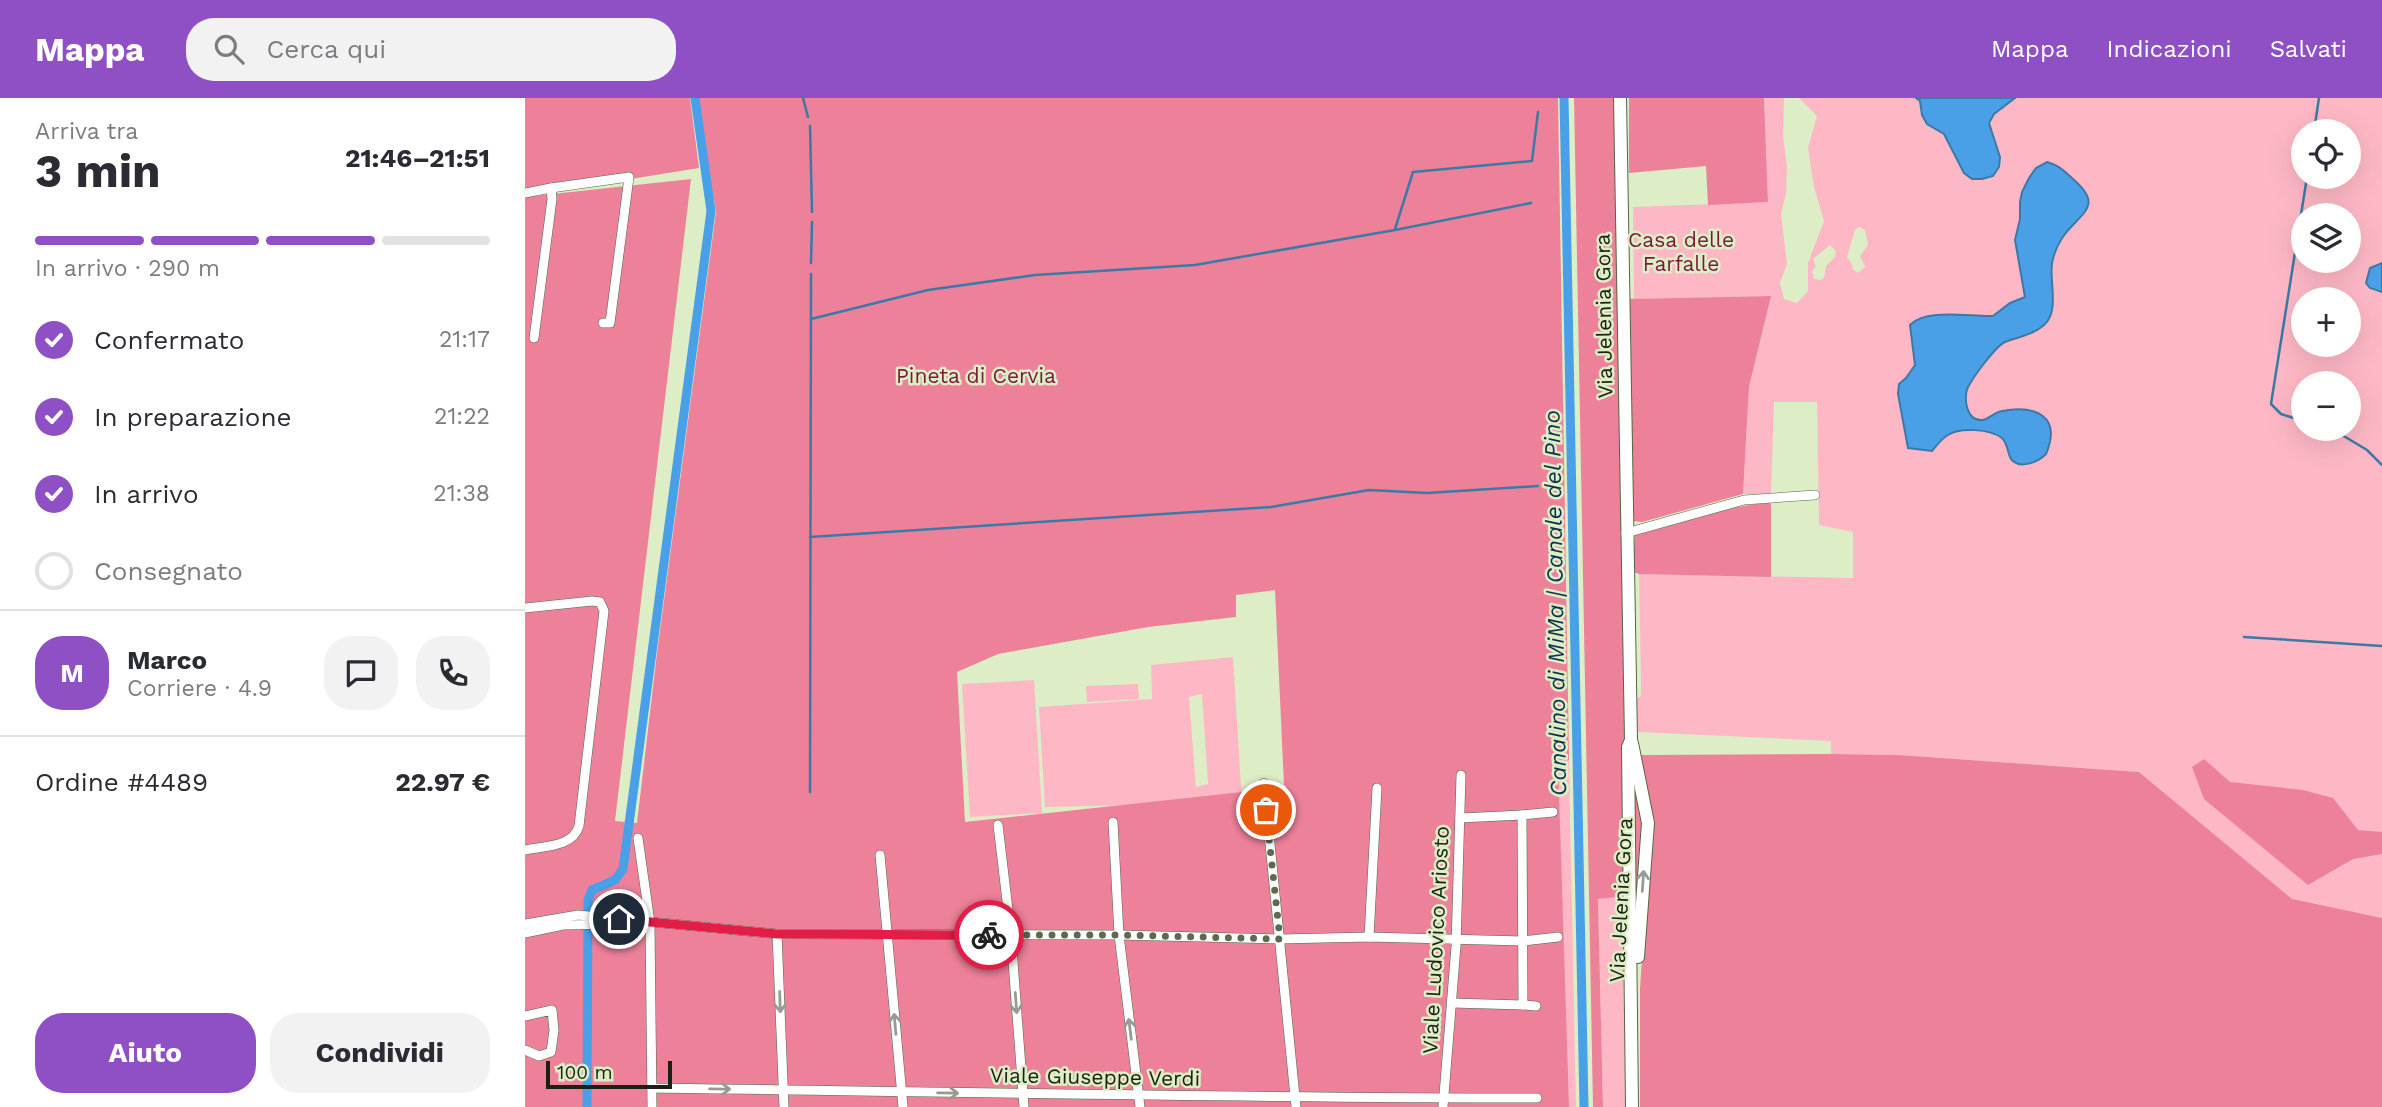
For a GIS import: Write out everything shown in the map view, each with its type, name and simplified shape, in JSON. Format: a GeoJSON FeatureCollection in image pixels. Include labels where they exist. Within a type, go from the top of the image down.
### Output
{"type":"FeatureCollection","features":[{"type":"Feature","properties":{"kind":"street","name":"Via Jelenia Gora"},"geometry":{"type":"LineString","coordinates":[[1620,98],[1631,740],[1635,747],[1648,823],[1632,1023]]}},
{"type":"Feature","properties":{"kind":"street"},"geometry":{"type":"LineString","coordinates":[[525,193],[629,177],[610,323],[603,323]]}},
{"type":"Feature","properties":{"kind":"street"},"geometry":{"type":"LineString","coordinates":[[534,338],[552,199],[551,188]]}},
{"type":"Feature","properties":{"kind":"street"},"geometry":{"type":"LineString","coordinates":[[1626,533],[1744,500],[1815,495]]}},
{"type":"Feature","properties":{"kind":"street"},"geometry":{"type":"LineString","coordinates":[[525,608],[592,601],[600,602],[604,611],[579,826],[576,835],[569,841],[525,850]]}},
{"type":"Feature","properties":{"kind":"street","name":"Via Jelenia Gora"},"geometry":{"type":"LineString","coordinates":[[1631,740],[1627,747],[1632,1107]]}},
{"type":"Feature","properties":{"kind":"street","name":"Viale Ludovico Ariosto"},"geometry":{"type":"LineString","coordinates":[[1443,1103],[1456,940],[1461,775]]}},
{"type":"Feature","properties":{"kind":"street"},"geometry":{"type":"LineString","coordinates":[[1263,783],[1296,1107]]}},
{"type":"Feature","properties":{"kind":"street"},"geometry":{"type":"LineString","coordinates":[[1369,937],[1377,788]]}},
{"type":"Feature","properties":{"kind":"street"},"geometry":{"type":"LineString","coordinates":[[1459,818],[1553,812]]}},
{"type":"Feature","properties":{"kind":"street"},"geometry":{"type":"LineString","coordinates":[[1522,815],[1523,1005]]}},
{"type":"Feature","properties":{"kind":"street"},"geometry":{"type":"LineString","coordinates":[[1113,822],[1119,935],[1140,1107]]}},
{"type":"Feature","properties":{"kind":"street"},"geometry":{"type":"LineString","coordinates":[[998,825],[1011,935],[1024,1107]]}},
{"type":"Feature","properties":{"kind":"street"},"geometry":{"type":"LineString","coordinates":[[638,838],[645,923],[652,1107]]}},
{"type":"Feature","properties":{"kind":"street"},"geometry":{"type":"LineString","coordinates":[[880,855],[903,1107]]}},
{"type":"Feature","properties":{"kind":"street"},"geometry":{"type":"LineString","coordinates":[[527,929],[578,921],[597,921],[777,934],[1119,935],[1280,939],[1369,937],[1523,941],[1557,937]]}},
{"type":"Feature","properties":{"kind":"street"},"geometry":{"type":"LineString","coordinates":[[777,934],[784,1107]]}},
{"type":"Feature","properties":{"kind":"street"},"geometry":{"type":"LineString","coordinates":[[1452,1003],[1536,1006]]}},
{"type":"Feature","properties":{"kind":"street"},"geometry":{"type":"LineString","coordinates":[[525,1016],[552,1010],[554,1030],[551,1052],[539,1056],[525,1050]]}},
{"type":"Feature","properties":{"kind":"street","name":"Viale Giuseppe Verdi"},"geometry":{"type":"LineString","coordinates":[[652,1088],[1139,1097],[1296,1096],[1443,1103],[1537,1098]]}},
{"type":"Feature","properties":{"kind":"green space"},"geometry":{"type":"Polygon","coordinates":[[[525,98],[690,98],[699,168],[525,196],[525,98]]]}},
{"type":"Feature","properties":{"kind":"green space","name":"Pineta di Cervia"},"geometry":{"type":"Polygon","coordinates":[[[697,98],[1558,98],[1569,760],[1558,761],[1569,1107],[525,1107],[525,197],[691,179],[615,821],[637,823],[716,212],[697,98]],[[1275,590],[1236,595],[1236,617],[1148,627],[998,654],[957,672],[965,822],[1287,787],[1284,785],[1275,590]]]}},
{"type":"Feature","properties":{"kind":"green space"},"geometry":{"type":"Polygon","coordinates":[[[1574,98],[1615,98],[1627,896],[1598,899],[1603,1107],[1593,1107],[1574,98]]]}},
{"type":"Feature","properties":{"kind":"green space"},"geometry":{"type":"Polygon","coordinates":[[[1629,98],[1764,98],[1768,202],[1708,205],[1706,166],[1629,173],[1629,98]]]}},
{"type":"Feature","properties":{"kind":"green space","name":"Casa delle Farfalle"},"geometry":{"type":"Polygon","coordinates":[[[1764,98],[1784,98],[1783,135],[1787,168],[1786,194],[1781,214],[1787,264],[1780,283],[1784,299],[1797,303],[1808,291],[1808,263],[1824,221],[1814,187],[1808,148],[1817,116],[1799,98],[2382,98],[2382,918],[2292,900],[2139,772],[1899,755],[1831,754],[1831,741],[1638,732],[1635,724],[1637,698],[1641,696],[1639,574],[1853,578],[1853,532],[1819,525],[1817,402],[1774,402],[1771,494],[1743,494],[1749,387],[1771,296],[1628,299],[1634,298],[1633,207],[1768,202],[1764,98]],[[1859,227],[1855,230],[1847,257],[1853,270],[1858,273],[1865,267],[1860,256],[1868,245],[1865,230],[1859,227]],[[1830,245],[1813,259],[1816,267],[1812,271],[1814,279],[1824,278],[1826,266],[1835,257],[1836,251],[1830,245]]]}},
{"type":"Feature","properties":{"kind":"green space"},"geometry":{"type":"Polygon","coordinates":[[[1771,296],[1749,387],[1743,494],[1642,522],[1634,521],[1631,518],[1628,299],[1771,296]]]}},
{"type":"Feature","properties":{"kind":"green space"},"geometry":{"type":"Polygon","coordinates":[[[1769,503],[1771,577],[1633,572],[1635,535],[1718,511],[1769,503]]]}},
{"type":"Feature","properties":{"kind":"green space"},"geometry":{"type":"Polygon","coordinates":[[[1233,657],[1242,803],[1045,807],[1039,707],[1152,699],[1151,665],[1233,657]],[[1202,694],[1189,697],[1196,787],[1208,784],[1202,694]]]}},
{"type":"Feature","properties":{"kind":"green space"},"geometry":{"type":"Polygon","coordinates":[[[1034,680],[1042,813],[970,817],[962,684],[1034,680]]]}},
{"type":"Feature","properties":{"kind":"green space"},"geometry":{"type":"Polygon","coordinates":[[[1138,684],[1139,699],[1087,702],[1086,686],[1138,684]]]}},
{"type":"Feature","properties":{"kind":"green space"},"geometry":{"type":"Polygon","coordinates":[[[1632,749],[1643,828],[1634,969],[1632,749]]]}},
{"type":"Feature","properties":{"kind":"green space"},"geometry":{"type":"Polygon","coordinates":[[[1641,755],[1899,755],[2139,772],[2292,899],[2382,918],[2382,1107],[1640,1107],[1640,989],[1651,821],[1641,755]]]}},
{"type":"Feature","properties":{"kind":"green space"},"geometry":{"type":"Polygon","coordinates":[[[2204,759],[2230,782],[2303,790],[2333,798],[2358,830],[2382,832],[2382,854],[2353,859],[2308,885],[2204,799],[2192,767],[2204,759]]]}},
{"type":"Feature","properties":{"kind":"green space"},"geometry":{"type":"Polygon","coordinates":[[[1558,760],[1569,760],[1576,1107],[1566,1107],[1558,760]]]}},
{"type":"Feature","properties":{"kind":"green space"},"geometry":{"type":"Polygon","coordinates":[[[1627,896],[1627,1107],[1603,1107],[1598,899],[1627,896]]]}},
{"type":"Feature","properties":{"kind":"water"},"geometry":{"type":"Polygon","coordinates":[[[1916,98],[2015,98],[1994,114],[1989,123],[2000,157],[1999,167],[1993,176],[1972,179],[1964,173],[1944,134],[1927,124],[1922,115],[1920,101],[1916,98]]]}},
{"type":"Feature","properties":{"kind":"water"},"geometry":{"type":"Polygon","coordinates":[[[2047,162],[2073,179],[2082,188],[2089,202],[2083,214],[2063,237],[2054,255],[2051,270],[2052,312],[2040,328],[2005,342],[1996,350],[1971,382],[1966,397],[1969,413],[1977,420],[2014,410],[2035,412],[2043,416],[2051,430],[2046,454],[2034,462],[2019,464],[2011,459],[2002,438],[1975,430],[1953,432],[1941,440],[1932,451],[1908,448],[1898,394],[1899,384],[1915,365],[1910,325],[1917,320],[1937,315],[1993,316],[2010,303],[2025,297],[2015,240],[2020,219],[2020,202],[2029,178],[2036,168],[2047,162]]]}},
{"type":"Feature","properties":{"kind":"water"},"geometry":{"type":"Polygon","coordinates":[[[2382,263],[2382,292],[2370,288],[2366,283],[2370,268],[2382,263]]]}},
{"type":"Feature","properties":{"kind":"waterway"},"geometry":{"type":"LineString","coordinates":[[587,1107],[588,900],[592,890],[615,880],[623,869],[711,211],[695,98]]}},
{"type":"Feature","properties":{"kind":"waterway"},"geometry":{"type":"LineString","coordinates":[[803,98],[808,117]]}},
{"type":"Feature","properties":{"kind":"waterway","name":"Canalino di MiMa | Canale del Pino"},"geometry":{"type":"LineString","coordinates":[[1564,98],[1584,1107]]}},
{"type":"Feature","properties":{"kind":"waterway"},"geometry":{"type":"LineString","coordinates":[[2316,119],[2319,98]]}},
{"type":"Feature","properties":{"kind":"waterway"},"geometry":{"type":"LineString","coordinates":[[1395,229],[1413,172],[1532,161],[1538,112]]}},
{"type":"Feature","properties":{"kind":"waterway"},"geometry":{"type":"LineString","coordinates":[[810,126],[812,212]]}},
{"type":"Feature","properties":{"kind":"waterway"},"geometry":{"type":"LineString","coordinates":[[2291,417],[2281,414],[2271,404],[2305,189]]}},
{"type":"Feature","properties":{"kind":"waterway"},"geometry":{"type":"LineString","coordinates":[[811,319],[928,290],[1035,275],[1195,265],[1531,203]]}},
{"type":"Feature","properties":{"kind":"waterway"},"geometry":{"type":"LineString","coordinates":[[811,263],[812,222]]}},
{"type":"Feature","properties":{"kind":"waterway"},"geometry":{"type":"LineString","coordinates":[[810,792],[811,274]]}},
{"type":"Feature","properties":{"kind":"waterway"},"geometry":{"type":"LineString","coordinates":[[2352,441],[2367,450],[2382,465]]}},
{"type":"Feature","properties":{"kind":"waterway"},"geometry":{"type":"LineString","coordinates":[[810,537],[1271,507],[1369,490],[1427,493],[1538,486]]}},
{"type":"Feature","properties":{"kind":"waterway"},"geometry":{"type":"LineString","coordinates":[[2244,637],[2382,646]]}},
{"type":"Feature","properties":{"kind":"way so far"},"geometry":{"type":"LineString","coordinates":[[989,935],[1280,939],[1266,810]]}},
{"type":"Feature","properties":{"kind":"route"},"geometry":{"type":"LineString","coordinates":[[619,919],[777,934],[989,935]]}}]}
